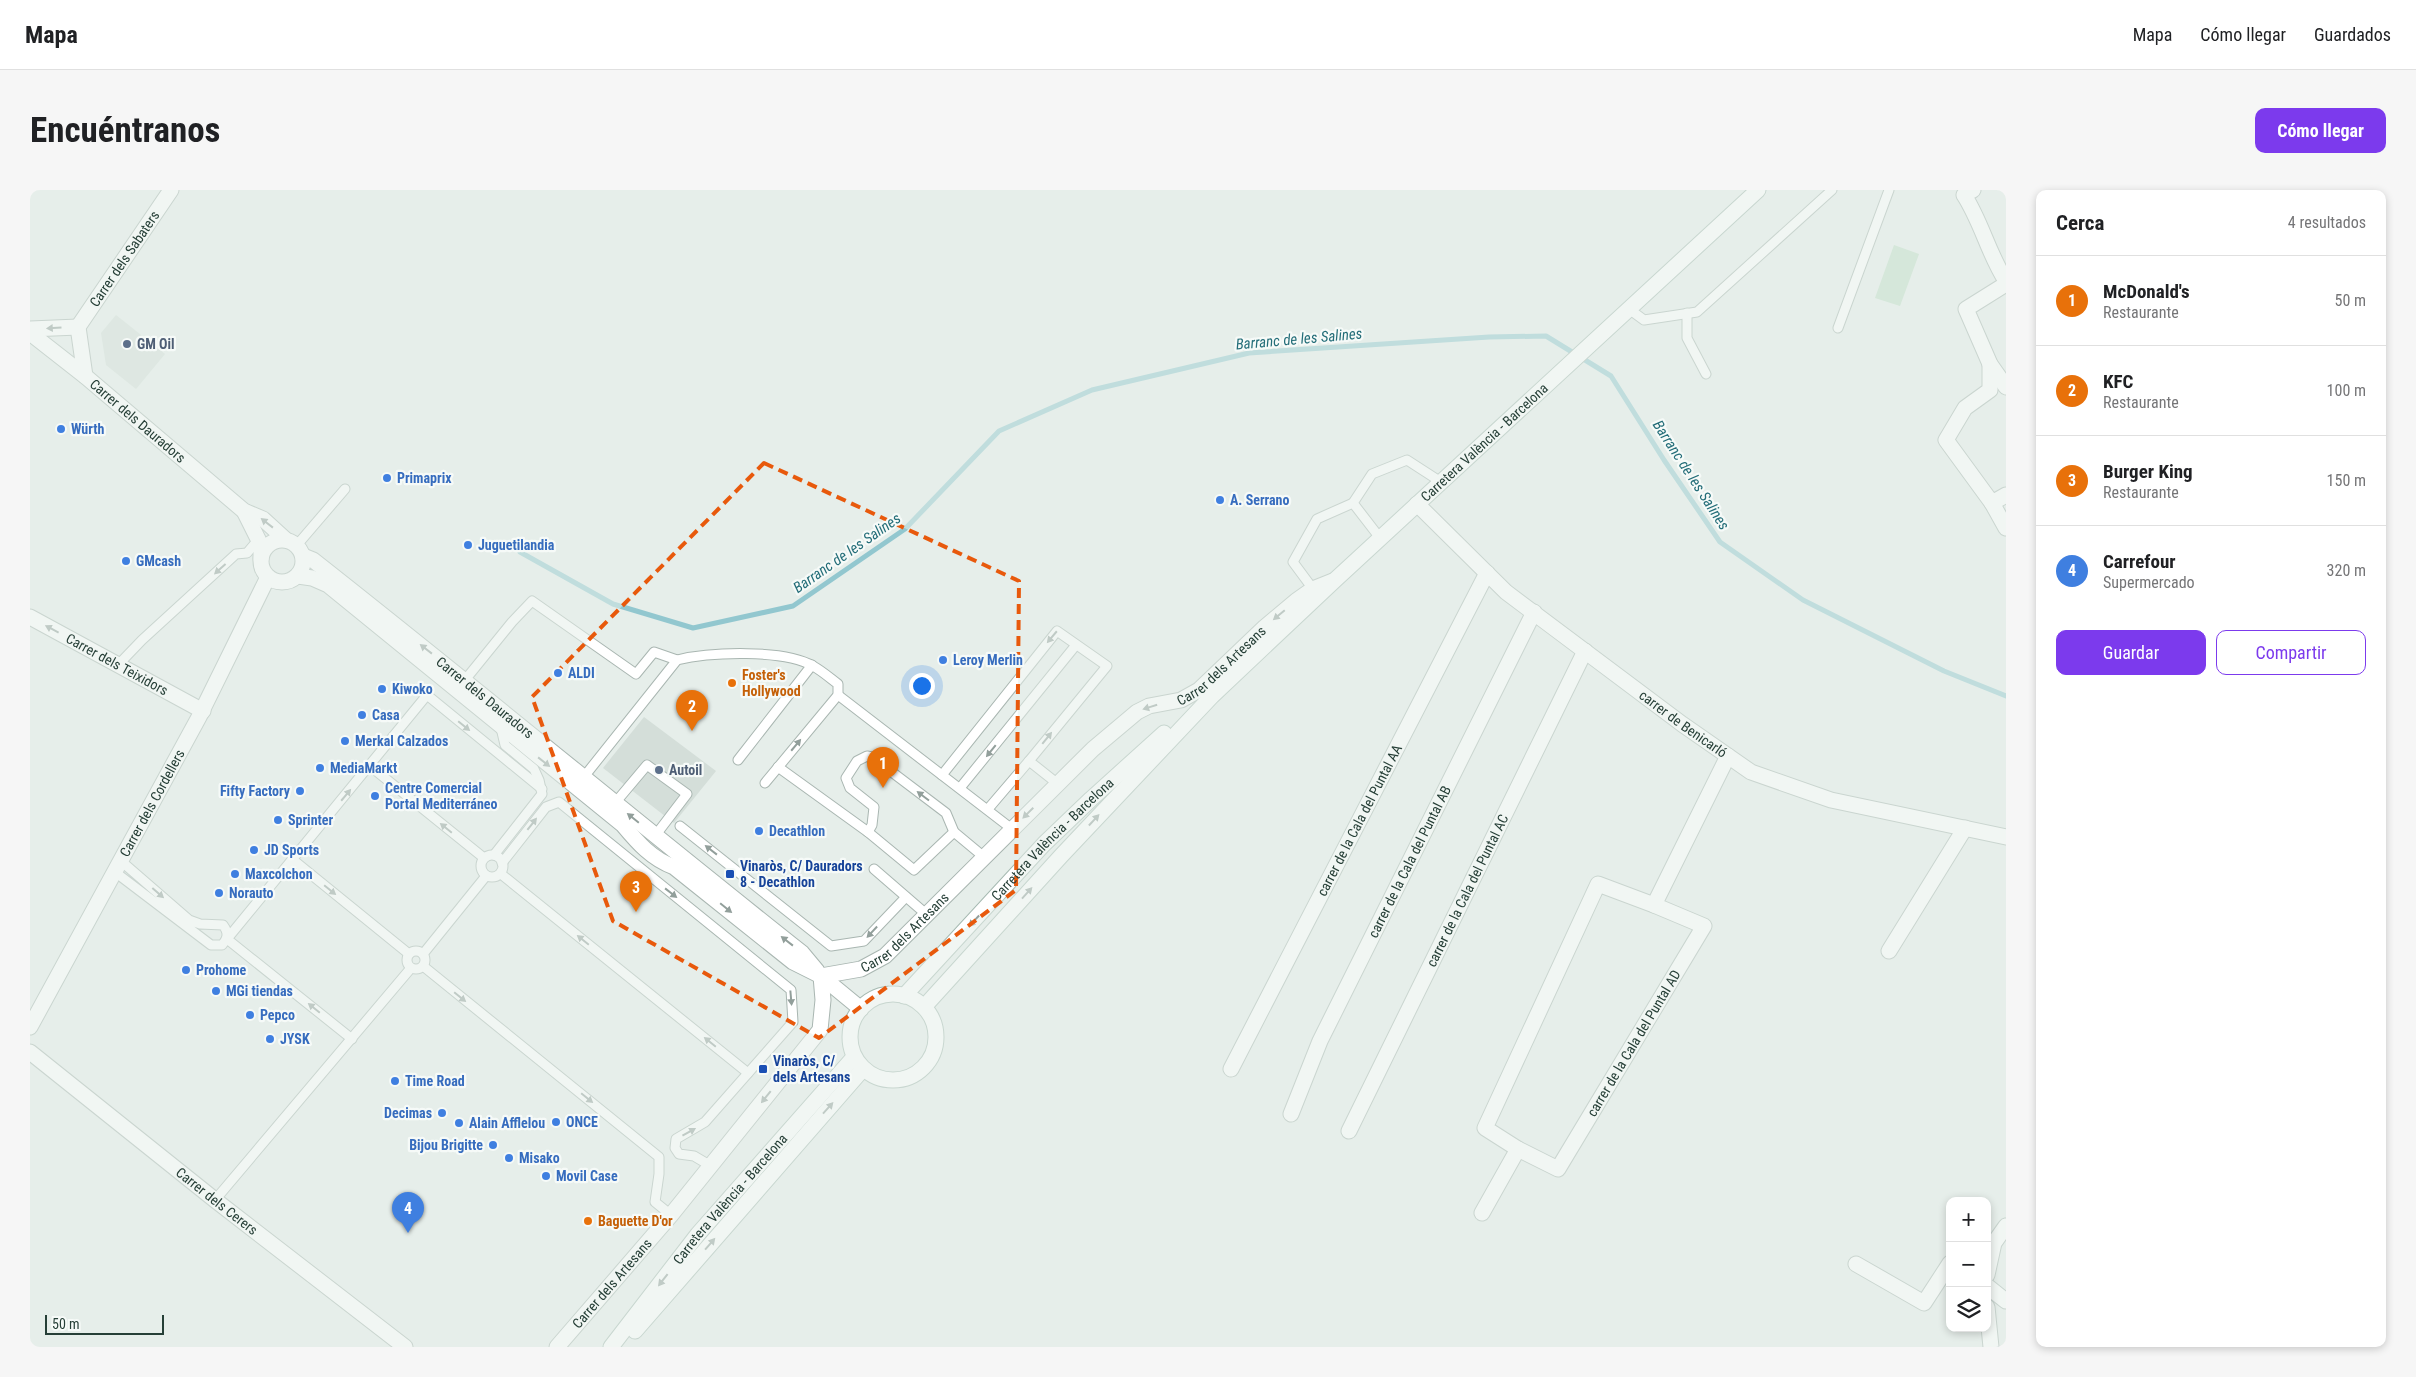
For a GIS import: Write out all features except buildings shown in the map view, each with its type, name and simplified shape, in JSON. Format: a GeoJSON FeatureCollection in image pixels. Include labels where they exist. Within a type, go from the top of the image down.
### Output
{"type":"FeatureCollection","features":[{"type":"Feature","properties":{"kind":"street","name":"Carrer dels Sabaters"},"geometry":{"type":"LineString","coordinates":[[78,327],[171,190]]}},
{"type":"Feature","properties":{"kind":"street","name":"Carretera València - Barcelona"},"geometry":{"type":"LineString","coordinates":[[924,1007],[1061,856],[1212,696],[1380,538],[1758,190]]}},
{"type":"Feature","properties":{"kind":"street"},"geometry":{"type":"LineString","coordinates":[[1973,190],[1964,195],[1978,216],[1995,264],[2006,283],[1966,309],[1990,364],[2006,387]]}},
{"type":"Feature","properties":{"kind":"street"},"geometry":{"type":"LineString","coordinates":[[30,329],[78,327],[85,376]]}},
{"type":"Feature","properties":{"kind":"street","name":"Carrer dels Dauradors"},"geometry":{"type":"LineString","coordinates":[[30,333],[85,376],[244,511],[263,519],[802,953],[820,976]]}},
{"type":"Feature","properties":{"kind":"street"},"geometry":{"type":"LineString","coordinates":[[1990,364],[1990,390],[1965,408],[1946,440],[1992,502],[2006,528]]}},
{"type":"Feature","properties":{"kind":"street"},"geometry":{"type":"LineString","coordinates":[[1992,502],[2006,495]]}},
{"type":"Feature","properties":{"kind":"street","name":"carrer de Benicarló"},"geometry":{"type":"LineString","coordinates":[[1417,504],[1506,592],[1751,772],[1831,800],[2006,837]]}},
{"type":"Feature","properties":{"kind":"street","name":"Carrer dels Dauradors"},"geometry":{"type":"LineString","coordinates":[[244,511],[261,545],[261,559]]}},
{"type":"Feature","properties":{"kind":"street"},"geometry":{"type":"LineString","coordinates":[[279,540],[296,547],[303,567],[298,576],[292,580],[280,582],[268,577],[262,566],[261,559],[267,546],[279,540]]}},
{"type":"Feature","properties":{"kind":"street","name":"carrer de la Cala del Puntal AA"},"geometry":{"type":"LineString","coordinates":[[1231,1068],[1487,573]]}},
{"type":"Feature","properties":{"kind":"street","name":"Carrer dels Dauradors"},"geometry":{"type":"LineString","coordinates":[[298,576],[312,578],[328,585],[647,844],[660,840]]}},
{"type":"Feature","properties":{"kind":"street","name":"Carrer dels Cordellers"},"geometry":{"type":"LineString","coordinates":[[30,1027],[203,711],[268,577]]}},
{"type":"Feature","properties":{"kind":"street","name":"Carrer dels Artesans"},"geometry":{"type":"LineString","coordinates":[[557,1347],[671,1215],[820,1030],[822,1000],[820,976],[861,969],[885,956],[1093,749],[1137,712],[1149,706],[1181,700],[1199,690],[1264,627],[1313,589],[1335,580]]}},
{"type":"Feature","properties":{"kind":"street","name":"carrer de la Cala del Puntal AB"},"geometry":{"type":"LineString","coordinates":[[1292,1114],[1320,1041],[1534,612]]}},
{"type":"Feature","properties":{"kind":"street","name":"Carrer dels Teixidors"},"geometry":{"type":"LineString","coordinates":[[30,617],[203,711]]}},
{"type":"Feature","properties":{"kind":"street","name":"carrer de la Cala del Puntal AC"},"geometry":{"type":"LineString","coordinates":[[1349,1131],[1585,651]]}},
{"type":"Feature","properties":{"kind":"street","name":"Carretera València - Barcelona"},"geometry":{"type":"LineString","coordinates":[[904,996],[1044,844],[1193,708],[1212,696]]}},
{"type":"Feature","properties":{"kind":"street"},"geometry":{"type":"LineString","coordinates":[[1654,905],[1728,756]]}},
{"type":"Feature","properties":{"kind":"street","name":"Carrer dels Dauradors"},"geometry":{"type":"LineString","coordinates":[[623,825],[642,848],[660,862],[674,866],[793,962],[820,976],[861,1009]]}},
{"type":"Feature","properties":{"kind":"street"},"geometry":{"type":"LineString","coordinates":[[1888,951],[1965,828]]}},
{"type":"Feature","properties":{"kind":"street","name":"carrer de la Cala del Puntal AD"},"geometry":{"type":"LineString","coordinates":[[1598,884],[1704,926],[1558,1169],[1518,1149],[1484,1128],[1598,884]]}},
{"type":"Feature","properties":{"kind":"street"},"geometry":{"type":"LineString","coordinates":[[894,994],[904,996],[924,1007],[936,1026],[937,1040],[934,1054],[926,1066],[916,1075],[903,1080],[889,1081],[875,1077],[858,1063],[850,1043],[850,1028],[861,1009],[879,996],[894,994]]}},
{"type":"Feature","properties":{"kind":"street","name":"Carrer dels Cerers"},"geometry":{"type":"LineString","coordinates":[[30,1052],[215,1200],[405,1347]]}},
{"type":"Feature","properties":{"kind":"street","name":"Carretera València - Barcelona"},"geometry":{"type":"LineString","coordinates":[[611,1347],[698,1234],[858,1063]]}},
{"type":"Feature","properties":{"kind":"street","name":"Carretera València - Barcelona"},"geometry":{"type":"LineString","coordinates":[[621,1347],[858,1063]]}},
{"type":"Feature","properties":{"kind":"street"},"geometry":{"type":"LineString","coordinates":[[1482,1213],[1518,1149]]}},
{"type":"Feature","properties":{"kind":"street"},"geometry":{"type":"LineString","coordinates":[[1991,1257],[1994,1243],[2006,1226]]}},
{"type":"Feature","properties":{"kind":"street"},"geometry":{"type":"LineString","coordinates":[[1856,1264],[1924,1303],[1946,1269]]}},
{"type":"Feature","properties":{"kind":"street"},"geometry":{"type":"LineString","coordinates":[[1988,1287],[2006,1301]]}},
{"type":"Feature","properties":{"kind":"street"},"geometry":{"type":"LineString","coordinates":[[1990,1332],[1991,1347]]}},
{"type":"Feature","properties":{"kind":"lane"},"geometry":{"type":"LineString","coordinates":[[1629,309],[1644,320],[1697,312],[1832,190]]}},
{"type":"Feature","properties":{"kind":"lane"},"geometry":{"type":"LineString","coordinates":[[1838,328],[1889,190]]}},
{"type":"Feature","properties":{"kind":"lane"},"geometry":{"type":"LineString","coordinates":[[1688,313],[1687,338],[1706,374]]}},
{"type":"Feature","properties":{"kind":"lane"},"geometry":{"type":"LineString","coordinates":[[1313,589],[1293,562],[1317,519],[1353,503],[1372,474],[1407,460],[1441,482]]}},
{"type":"Feature","properties":{"kind":"lane"},"geometry":{"type":"LineString","coordinates":[[296,547],[345,489]]}},
{"type":"Feature","properties":{"kind":"lane"},"geometry":{"type":"LineString","coordinates":[[1353,503],[1380,538]]}},
{"type":"Feature","properties":{"kind":"lane"},"geometry":{"type":"LineString","coordinates":[[118,664],[236,554],[247,553],[258,540]]}},
{"type":"Feature","properties":{"kind":"lane"},"geometry":{"type":"LineString","coordinates":[[465,680],[532,601],[636,674],[654,652],[678,660],[701,655],[777,656],[812,665],[838,684],[838,695],[765,783]]}},
{"type":"Feature","properties":{"kind":"lane"},"geometry":{"type":"LineString","coordinates":[[942,775],[1057,631],[1107,666],[988,810]]}},
{"type":"Feature","properties":{"kind":"lane"},"geometry":{"type":"LineString","coordinates":[[960,788],[1076,645]]}},
{"type":"Feature","properties":{"kind":"lane"},"geometry":{"type":"LineString","coordinates":[[584,778],[678,660]]}},
{"type":"Feature","properties":{"kind":"lane"},"geometry":{"type":"LineString","coordinates":[[738,760],[812,665]]}},
{"type":"Feature","properties":{"kind":"lane"},"geometry":{"type":"LineString","coordinates":[[118,866],[210,945],[222,946],[426,695],[542,790]]}},
{"type":"Feature","properties":{"kind":"lane"},"geometry":{"type":"LineString","coordinates":[[838,695],[1012,830]]}},
{"type":"Feature","properties":{"kind":"lane"},"geometry":{"type":"LineString","coordinates":[[484,858],[494,855],[542,794],[534,769],[505,745],[501,727]]}},
{"type":"Feature","properties":{"kind":"lane"},"geometry":{"type":"LineString","coordinates":[[868,832],[872,825],[874,807],[850,788],[846,778],[857,761],[867,756],[946,813],[954,832],[984,857]]}},
{"type":"Feature","properties":{"kind":"lane"},"geometry":{"type":"LineString","coordinates":[[1029,760],[1058,784]]}},
{"type":"Feature","properties":{"kind":"lane"},"geometry":{"type":"LineString","coordinates":[[615,803],[647,765],[687,794],[660,840]]}},
{"type":"Feature","properties":{"kind":"lane"},"geometry":{"type":"LineString","coordinates":[[370,766],[484,858]]}},
{"type":"Feature","properties":{"kind":"lane"},"geometry":{"type":"LineString","coordinates":[[778,767],[868,832],[914,870],[954,832]]}},
{"type":"Feature","properties":{"kind":"lane"},"geometry":{"type":"LineString","coordinates":[[501,874],[502,863],[546,807],[558,802],[791,990],[793,1022],[705,1122],[676,1139],[675,1148],[679,1154],[694,1156],[711,1166]]}},
{"type":"Feature","properties":{"kind":"lane"},"geometry":{"type":"LineString","coordinates":[[680,826],[830,946],[864,941],[906,896]]}},
{"type":"Feature","properties":{"kind":"lane"},"geometry":{"type":"LineString","coordinates":[[494,855],[502,863]]}},
{"type":"Feature","properties":{"kind":"lane"},"geometry":{"type":"LineString","coordinates":[[484,858],[480,868],[486,876],[495,877],[501,874]]}},
{"type":"Feature","properties":{"kind":"lane"},"geometry":{"type":"LineString","coordinates":[[292,859],[409,954]]}},
{"type":"Feature","properties":{"kind":"lane"},"geometry":{"type":"LineString","coordinates":[[118,866],[189,920],[200,924],[223,925],[227,933],[227,939]]}},
{"type":"Feature","properties":{"kind":"lane"},"geometry":{"type":"LineString","coordinates":[[874,870],[926,914]]}},
{"type":"Feature","properties":{"kind":"lane"},"geometry":{"type":"LineString","coordinates":[[501,874],[748,1073]]}},
{"type":"Feature","properties":{"kind":"lane"},"geometry":{"type":"LineString","coordinates":[[423,954],[486,876]]}},
{"type":"Feature","properties":{"kind":"lane"},"geometry":{"type":"LineString","coordinates":[[227,939],[352,1038]]}},
{"type":"Feature","properties":{"kind":"lane"},"geometry":{"type":"LineString","coordinates":[[409,954],[417,951],[423,954],[425,962],[417,969],[411,968]]}},
{"type":"Feature","properties":{"kind":"lane"},"geometry":{"type":"LineString","coordinates":[[409,954],[407,960],[411,968]]}},
{"type":"Feature","properties":{"kind":"lane"},"geometry":{"type":"LineString","coordinates":[[422,966],[659,1157],[659,1174],[655,1202],[671,1215]]}},
{"type":"Feature","properties":{"kind":"lane"},"geometry":{"type":"LineString","coordinates":[[215,1200],[411,968]]}},
{"type":"Feature","properties":{"kind":"highlighted area"},"geometry":{"type":"Polygon","coordinates":[[[764,463],[1019,581],[1016,890],[819,1038],[613,921],[532,697],[764,463]]]}},
{"type":"Feature","properties":{"kind":"shaded area","name":"GM Oil"},"geometry":{"type":"Polygon","coordinates":[[[116,315],[165,354],[136,389],[106,365],[101,333],[116,315]]]}},
{"type":"Feature","properties":{"kind":"shaded area","name":"Autoil"},"geometry":{"type":"Polygon","coordinates":[[[644,717],[716,771],[674,823],[603,768],[644,717]]]}},
{"type":"Feature","properties":{"kind":"green space"},"geometry":{"type":"Polygon","coordinates":[[[1894,245],[1919,254],[1900,306],[1875,298],[1894,245]]]}},
{"type":"Feature","properties":{"kind":"waterway","name":"Barranc de les Salines"},"geometry":{"type":"LineString","coordinates":[[520,552],[613,604],[693,628],[793,606],[905,529],[999,431],[1092,390],[1249,353],[1489,337],[1546,336],[1611,376],[1664,460],[1720,542],[1803,600],[1944,671],[2006,696]]}},
{"type":"Feature","properties":{"kind":"place","name":"GM Oil"},"geometry":{"type":"Point","coordinates":[127,344]}},
{"type":"Feature","properties":{"kind":"place","name":"Würth"},"geometry":{"type":"Point","coordinates":[61,429]}},
{"type":"Feature","properties":{"kind":"place","name":"Primaprix"},"geometry":{"type":"Point","coordinates":[387,478]}},
{"type":"Feature","properties":{"kind":"place","name":"A. Serrano"},"geometry":{"type":"Point","coordinates":[1220,500]}},
{"type":"Feature","properties":{"kind":"place","name":"Juguetilandia"},"geometry":{"type":"Point","coordinates":[468,545]}},
{"type":"Feature","properties":{"kind":"place","name":"GMcash"},"geometry":{"type":"Point","coordinates":[126,561]}},
{"type":"Feature","properties":{"kind":"place","name":"Leroy Merlin"},"geometry":{"type":"Point","coordinates":[943,660]}},
{"type":"Feature","properties":{"kind":"place","name":"ALDI"},"geometry":{"type":"Point","coordinates":[558,673]}},
{"type":"Feature","properties":{"kind":"place","name":"Foster's Hollywood"},"geometry":{"type":"Point","coordinates":[732,683]}},
{"type":"Feature","properties":{"kind":"place","name":"Kiwoko"},"geometry":{"type":"Point","coordinates":[382,689]}},
{"type":"Feature","properties":{"kind":"place","name":"Casa"},"geometry":{"type":"Point","coordinates":[362,715]}},
{"type":"Feature","properties":{"kind":"place","name":"KFC"},"geometry":{"type":"Point","coordinates":[692,731]}},
{"type":"Feature","properties":{"kind":"place","name":"Merkal Calzados"},"geometry":{"type":"Point","coordinates":[345,741]}},
{"type":"Feature","properties":{"kind":"place","name":"MediaMarkt"},"geometry":{"type":"Point","coordinates":[320,768]}},
{"type":"Feature","properties":{"kind":"place","name":"Autoil"},"geometry":{"type":"Point","coordinates":[659,770]}},
{"type":"Feature","properties":{"kind":"place","name":"McDonald's"},"geometry":{"type":"Point","coordinates":[883,788]}},
{"type":"Feature","properties":{"kind":"place","name":"Fifty Factory"},"geometry":{"type":"Point","coordinates":[300,791]}},
{"type":"Feature","properties":{"kind":"place","name":"Centre Comercial Portal Mediterráneo"},"geometry":{"type":"Point","coordinates":[375,796]}},
{"type":"Feature","properties":{"kind":"place","name":"Sprinter"},"geometry":{"type":"Point","coordinates":[278,820]}},
{"type":"Feature","properties":{"kind":"place","name":"Decathlon"},"geometry":{"type":"Point","coordinates":[759,831]}},
{"type":"Feature","properties":{"kind":"place","name":"JD Sports"},"geometry":{"type":"Point","coordinates":[254,850]}},
{"type":"Feature","properties":{"kind":"place","name":"Maxcolchon"},"geometry":{"type":"Point","coordinates":[235,874]}},
{"type":"Feature","properties":{"kind":"place","name":"Vinaròs, C/ Dauradors 8 - Decathlon"},"geometry":{"type":"Point","coordinates":[730,874]}},
{"type":"Feature","properties":{"kind":"place","name":"Norauto"},"geometry":{"type":"Point","coordinates":[219,893]}},
{"type":"Feature","properties":{"kind":"place","name":"Burger King"},"geometry":{"type":"Point","coordinates":[636,912]}},
{"type":"Feature","properties":{"kind":"place","name":"Prohome"},"geometry":{"type":"Point","coordinates":[186,970]}},
{"type":"Feature","properties":{"kind":"place","name":"MGi tiendas"},"geometry":{"type":"Point","coordinates":[216,991]}},
{"type":"Feature","properties":{"kind":"place","name":"Pepco"},"geometry":{"type":"Point","coordinates":[250,1015]}},
{"type":"Feature","properties":{"kind":"place","name":"JYSK"},"geometry":{"type":"Point","coordinates":[270,1039]}},
{"type":"Feature","properties":{"kind":"place","name":"Vinaròs, C/ dels Artesans"},"geometry":{"type":"Point","coordinates":[763,1069]}},
{"type":"Feature","properties":{"kind":"place","name":"Time Road"},"geometry":{"type":"Point","coordinates":[395,1081]}},
{"type":"Feature","properties":{"kind":"place","name":"Decimas"},"geometry":{"type":"Point","coordinates":[442,1113]}},
{"type":"Feature","properties":{"kind":"place","name":"ONCE"},"geometry":{"type":"Point","coordinates":[556,1122]}},
{"type":"Feature","properties":{"kind":"place","name":"Alain Afflelou"},"geometry":{"type":"Point","coordinates":[459,1123]}},
{"type":"Feature","properties":{"kind":"place","name":"Bijou Brigitte"},"geometry":{"type":"Point","coordinates":[493,1145]}},
{"type":"Feature","properties":{"kind":"place","name":"Misako"},"geometry":{"type":"Point","coordinates":[509,1158]}},
{"type":"Feature","properties":{"kind":"place","name":"Movil Case"},"geometry":{"type":"Point","coordinates":[546,1176]}},
{"type":"Feature","properties":{"kind":"place","name":"Baguette D'or"},"geometry":{"type":"Point","coordinates":[588,1221]}},
{"type":"Feature","properties":{"kind":"place","name":"Carrefour"},"geometry":{"type":"Point","coordinates":[408,1233]}}]}
